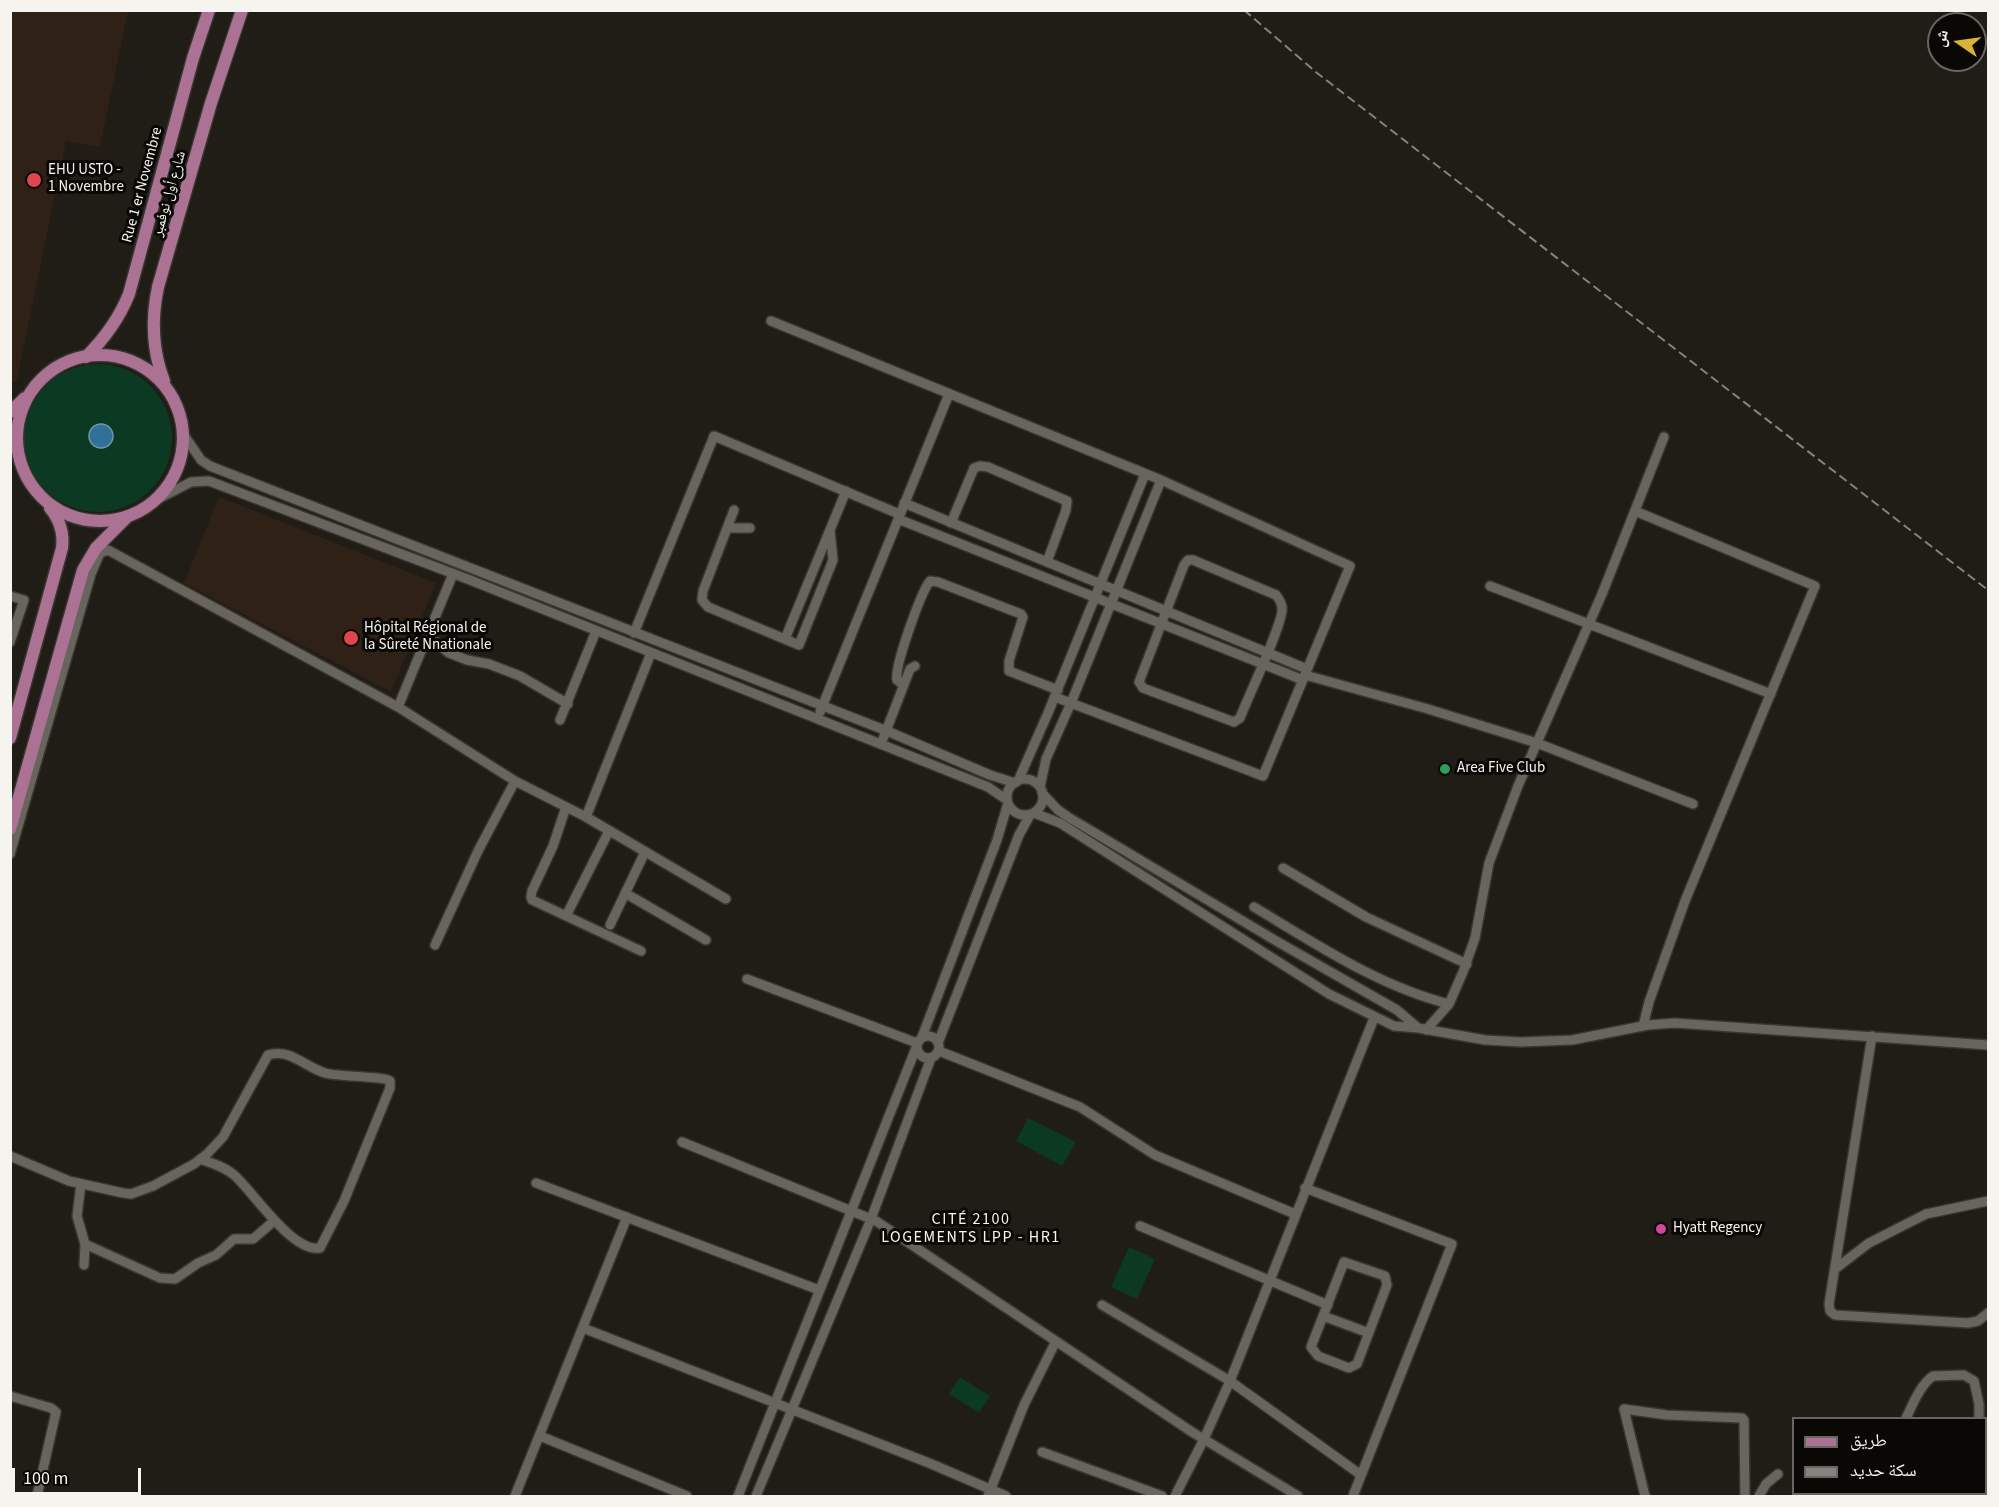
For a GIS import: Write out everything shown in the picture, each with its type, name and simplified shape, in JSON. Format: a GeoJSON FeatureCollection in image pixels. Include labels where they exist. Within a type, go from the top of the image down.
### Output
{"type":"FeatureCollection","features":[{"type":"Feature","properties":{"kind":"main road","name":"Rue 1 er Novembre"},"geometry":{"type":"LineString","coordinates":[[86,357],[117,321],[129,294],[193,58],[209,10]]}},
{"type":"Feature","properties":{"kind":"main road","name":"شارع أول نوفمبر"},"geometry":{"type":"LineString","coordinates":[[167,388],[154,349],[154,308],[211,103],[242,10]]}},
{"type":"Feature","properties":{"kind":"main road"},"geometry":{"type":"LineString","coordinates":[[10,412],[50,371],[86,357],[102,354],[119,356],[141,364],[160,379],[174,397],[182,419],[184,435],[182,458],[172,481],[158,500],[143,511],[126,518],[104,522],[81,520],[59,512],[41,498]]}},
{"type":"Feature","properties":{"kind":"main road"},"geometry":{"type":"LineString","coordinates":[[10,738],[63,538],[59,521],[29,482],[21,464],[16,433],[28,396]]}},
{"type":"Feature","properties":{"kind":"main road"},"geometry":{"type":"LineString","coordinates":[[10,432],[17,445]]}},
{"type":"Feature","properties":{"kind":"main road"},"geometry":{"type":"LineString","coordinates":[[10,829],[83,570],[96,548],[126,518]]}},
{"type":"Feature","properties":{"kind":"street"},"geometry":{"type":"LineString","coordinates":[[771,321],[1161,480],[1350,566],[1263,776],[1071,703],[1056,693],[1009,671],[1008,661],[1023,617],[1021,614],[938,582],[930,581],[900,655],[896,674],[897,680],[904,685]]}},
{"type":"Feature","properties":{"kind":"street"},"geometry":{"type":"LineString","coordinates":[[817,720],[949,394]]}},
{"type":"Feature","properties":{"kind":"street"},"geometry":{"type":"LineString","coordinates":[[184,435],[201,460],[210,466],[887,731],[990,776],[1016,782],[1030,780],[1058,810],[1068,817],[1287,948],[1396,1009],[1422,1029]]}},
{"type":"Feature","properties":{"kind":"street"},"geometry":{"type":"LineString","coordinates":[[634,633],[714,436],[846,491],[899,517],[1111,605],[1262,664],[1428,709],[1537,743],[1693,804]]}},
{"type":"Feature","properties":{"kind":"street"},"geometry":{"type":"LineString","coordinates":[[1422,1029],[1449,1004],[1467,964],[1475,938],[1489,863],[1518,786],[1590,623],[1664,437]]}},
{"type":"Feature","properties":{"kind":"street"},"geometry":{"type":"LineString","coordinates":[[951,523],[974,468],[980,466],[999,471],[1067,501],[1066,510],[1047,562]]}},
{"type":"Feature","properties":{"kind":"street"},"geometry":{"type":"LineString","coordinates":[[738,1497],[997,840],[1009,789],[1016,782],[1056,693],[1145,474]]}},
{"type":"Feature","properties":{"kind":"street"},"geometry":{"type":"LineString","coordinates":[[756,1497],[871,1219],[931,1058],[939,1047],[1019,835],[1032,814],[1042,804],[1041,790],[1046,759],[1161,480]]}},
{"type":"Feature","properties":{"kind":"street"},"geometry":{"type":"LineString","coordinates":[[158,500],[191,482],[210,481],[470,580],[817,720],[988,786],[1008,801],[1014,812],[1032,814],[1060,823],[1329,994],[1394,1026],[1485,1040],[1532,1041],[1587,1038],[1643,1026],[1675,1023],[1989,1045]]}},
{"type":"Feature","properties":{"kind":"street"},"geometry":{"type":"LineString","coordinates":[[785,639],[846,491]]}},
{"type":"Feature","properties":{"kind":"street"},"geometry":{"type":"LineString","coordinates":[[904,504],[1267,652],[1305,674]]}},
{"type":"Feature","properties":{"kind":"street"},"geometry":{"type":"LineString","coordinates":[[734,510],[703,591],[702,600],[708,607],[799,645],[833,560],[830,530]]}},
{"type":"Feature","properties":{"kind":"street"},"geometry":{"type":"LineString","coordinates":[[1635,511],[1815,586],[1685,901],[1649,1002],[1643,1026]]}},
{"type":"Feature","properties":{"kind":"street"},"geometry":{"type":"LineString","coordinates":[[727,528],[750,528]]}},
{"type":"Feature","properties":{"kind":"street"},"geometry":{"type":"LineString","coordinates":[[379,546],[383,535]]}},
{"type":"Feature","properties":{"kind":"street"},"geometry":{"type":"LineString","coordinates":[[10,854],[91,574],[98,555],[102,551],[111,552],[398,707],[515,781],[586,817],[726,899]]}},
{"type":"Feature","properties":{"kind":"street"},"geometry":{"type":"LineString","coordinates":[[1188,560],[1193,560],[1276,595],[1283,609],[1240,718],[1234,722],[1140,685],[1139,678],[1160,624],[1188,560]]}},
{"type":"Feature","properties":{"kind":"street"},"geometry":{"type":"LineString","coordinates":[[470,580],[474,570]]}},
{"type":"Feature","properties":{"kind":"street"},"geometry":{"type":"LineString","coordinates":[[398,707],[453,574]]}},
{"type":"Feature","properties":{"kind":"street"},"geometry":{"type":"LineString","coordinates":[[1490,586],[1771,694]]}},
{"type":"Feature","properties":{"kind":"street"},"geometry":{"type":"LineString","coordinates":[[10,596],[24,600],[10,642]]}},
{"type":"Feature","properties":{"kind":"street"},"geometry":{"type":"LineString","coordinates":[[560,720],[596,631]]}},
{"type":"Feature","properties":{"kind":"street"},"geometry":{"type":"LineString","coordinates":[[427,635],[449,653],[467,660],[489,664],[520,676],[568,704]]}},
{"type":"Feature","properties":{"kind":"street"},"geometry":{"type":"LineString","coordinates":[[586,817],[651,652]]}},
{"type":"Feature","properties":{"kind":"street"},"geometry":{"type":"LineString","coordinates":[[881,744],[910,669],[915,666]]}},
{"type":"Feature","properties":{"kind":"street"},"geometry":{"type":"LineString","coordinates":[[435,945],[478,851],[515,781]]}},
{"type":"Feature","properties":{"kind":"street"},"geometry":{"type":"LineString","coordinates":[[566,807],[553,846],[532,891],[532,900],[641,951]]}},
{"type":"Feature","properties":{"kind":"street"},"geometry":{"type":"LineString","coordinates":[[566,916],[609,831]]}},
{"type":"Feature","properties":{"kind":"street"},"geometry":{"type":"LineString","coordinates":[[610,925],[645,852]]}},
{"type":"Feature","properties":{"kind":"street"},"geometry":{"type":"LineString","coordinates":[[1283,868],[1366,917],[1467,964]]}},
{"type":"Feature","properties":{"kind":"street"},"geometry":{"type":"LineString","coordinates":[[626,893],[706,940]]}},
{"type":"Feature","properties":{"kind":"street"},"geometry":{"type":"LineString","coordinates":[[1254,907],[1346,962],[1389,984],[1449,1004]]}},
{"type":"Feature","properties":{"kind":"street"},"geometry":{"type":"LineString","coordinates":[[747,979],[918,1043]]}},
{"type":"Feature","properties":{"kind":"street"},"geometry":{"type":"LineString","coordinates":[[1174,1497],[1204,1439],[1230,1381],[1374,1018]]}},
{"type":"Feature","properties":{"kind":"street"},"geometry":{"type":"LineString","coordinates":[[918,1043],[930,1036],[939,1047],[1080,1107],[1155,1155],[1295,1214]]}},
{"type":"Feature","properties":{"kind":"street"},"geometry":{"type":"LineString","coordinates":[[1872,1036],[1829,1304],[1830,1311],[1835,1316],[1968,1323],[1978,1321],[1989,1313]]}},
{"type":"Feature","properties":{"kind":"street"},"geometry":{"type":"LineString","coordinates":[[918,1043],[921,1056],[931,1058]]}},
{"type":"Feature","properties":{"kind":"street"},"geometry":{"type":"LineString","coordinates":[[10,1156],[57,1177],[131,1194],[172,1177],[200,1159],[223,1137],[268,1055],[281,1052],[330,1074],[388,1078],[390,1088],[353,1180],[322,1247],[309,1248],[274,1221],[236,1176],[200,1159]]}},
{"type":"Feature","properties":{"kind":"street"},"geometry":{"type":"LineString","coordinates":[[682,1142],[871,1219],[1204,1439],[1298,1497]]}},
{"type":"Feature","properties":{"kind":"street"},"geometry":{"type":"LineString","coordinates":[[536,1183],[819,1290]]}},
{"type":"Feature","properties":{"kind":"street"},"geometry":{"type":"LineString","coordinates":[[81,1184],[77,1216],[85,1244],[84,1265]]}},
{"type":"Feature","properties":{"kind":"street"},"geometry":{"type":"LineString","coordinates":[[1305,1188],[1452,1244],[1353,1497]]}},
{"type":"Feature","properties":{"kind":"street"},"geometry":{"type":"LineString","coordinates":[[1835,1269],[1869,1243],[1898,1226],[1926,1214],[1989,1200]]}},
{"type":"Feature","properties":{"kind":"street"},"geometry":{"type":"LineString","coordinates":[[515,1497],[627,1217]]}},
{"type":"Feature","properties":{"kind":"street"},"geometry":{"type":"LineString","coordinates":[[85,1244],[160,1278],[175,1279],[198,1263],[216,1255],[234,1239],[253,1239],[260,1236],[274,1221]]}},
{"type":"Feature","properties":{"kind":"street"},"geometry":{"type":"LineString","coordinates":[[1140,1226],[1328,1305]]}},
{"type":"Feature","properties":{"kind":"street"},"geometry":{"type":"LineString","coordinates":[[1344,1262],[1385,1276],[1387,1285],[1357,1364],[1349,1368],[1318,1356],[1311,1347],[1328,1305],[1344,1262]]}},
{"type":"Feature","properties":{"kind":"street"},"geometry":{"type":"LineString","coordinates":[[1102,1305],[1230,1381],[1362,1475]]}},
{"type":"Feature","properties":{"kind":"street"},"geometry":{"type":"LineString","coordinates":[[1323,1316],[1369,1333]]}},
{"type":"Feature","properties":{"kind":"street"},"geometry":{"type":"LineString","coordinates":[[583,1328],[929,1463],[989,1493],[1006,1497]]}},
{"type":"Feature","properties":{"kind":"street"},"geometry":{"type":"LineString","coordinates":[[989,1493],[1024,1405],[1056,1341]]}},
{"type":"Feature","properties":{"kind":"street"},"geometry":{"type":"LineString","coordinates":[[1907,1417],[1921,1390],[1933,1376],[1968,1376],[1974,1381],[1979,1417]]}},
{"type":"Feature","properties":{"kind":"street"},"geometry":{"type":"LineString","coordinates":[[10,1396],[51,1408],[56,1412],[37,1497]]}},
{"type":"Feature","properties":{"kind":"street"},"geometry":{"type":"LineString","coordinates":[[1645,1497],[1624,1409],[1666,1415],[1742,1418],[1744,1420],[1745,1497]]}},
{"type":"Feature","properties":{"kind":"street"},"geometry":{"type":"LineString","coordinates":[[540,1436],[687,1497]]}},
{"type":"Feature","properties":{"kind":"street"},"geometry":{"type":"LineString","coordinates":[[1042,1452],[1162,1497]]}},
{"type":"Feature","properties":{"kind":"street"},"geometry":{"type":"LineString","coordinates":[[1759,1497],[1766,1484],[1778,1474]]}},
{"type":"Feature","properties":{"kind":"shaded area","name":"EHU USTO - 1 Novembre"},"geometry":{"type":"Polygon","coordinates":[[[11,10],[128,11],[100,147],[66,141],[17,380],[11,384],[11,10]]]}},
{"type":"Feature","properties":{"kind":"shaded area","name":"Hôpital Régional de la Sûreté Nnationale"},"geometry":{"type":"Polygon","coordinates":[[[219,497],[436,583],[391,692],[184,583],[219,497]]]}},
{"type":"Feature","properties":{"kind":"green space"},"geometry":{"type":"Polygon","coordinates":[[[98,364],[127,369],[151,385],[167,409],[172,438],[167,467],[151,491],[127,507],[98,512],[69,507],[45,491],[29,467],[24,438],[29,409],[45,385],[69,369],[98,364]]]}},
{"type":"Feature","properties":{"kind":"green space"},"geometry":{"type":"Polygon","coordinates":[[[1028,1118],[1076,1142],[1062,1166],[1016,1141],[1028,1118]]]}},
{"type":"Feature","properties":{"kind":"green space"},"geometry":{"type":"Polygon","coordinates":[[[1129,1247],[1155,1259],[1137,1299],[1111,1287],[1129,1247]]]}},
{"type":"Feature","properties":{"kind":"green space"},"geometry":{"type":"Polygon","coordinates":[[[960,1377],[990,1396],[979,1413],[949,1394],[960,1377]]]}},
{"type":"Feature","properties":{"kind":"water"},"geometry":{"type":"Polygon","coordinates":[[[101,424],[109,428],[113,436],[109,444],[101,448],[93,444],[89,436],[93,428],[101,424]]]}},
{"type":"Feature","properties":{"kind":"railway"},"geometry":{"type":"LineString","coordinates":[[1244,10],[1317,73],[1988,590]]}},
{"type":"Feature","properties":{"kind":"place","name":"EHU USTO - 1 Novembre"},"geometry":{"type":"Point","coordinates":[34,180]}},
{"type":"Feature","properties":{"kind":"place","name":"Hôpital Régional de la Sûreté Nnationale"},"geometry":{"type":"Point","coordinates":[351,638]}},
{"type":"Feature","properties":{"kind":"place","name":"Area Five Club"},"geometry":{"type":"Point","coordinates":[1445,769]}},
{"type":"Feature","properties":{"kind":"place","name":"Hyatt Regency"},"geometry":{"type":"Point","coordinates":[1661,1229]}},
{"type":"Feature","properties":{"kind":"district","name":"CITÉ 2100 LOGEMENTS LPP - HR1"},"geometry":{"type":"Point","coordinates":[971,1229]}}]}
